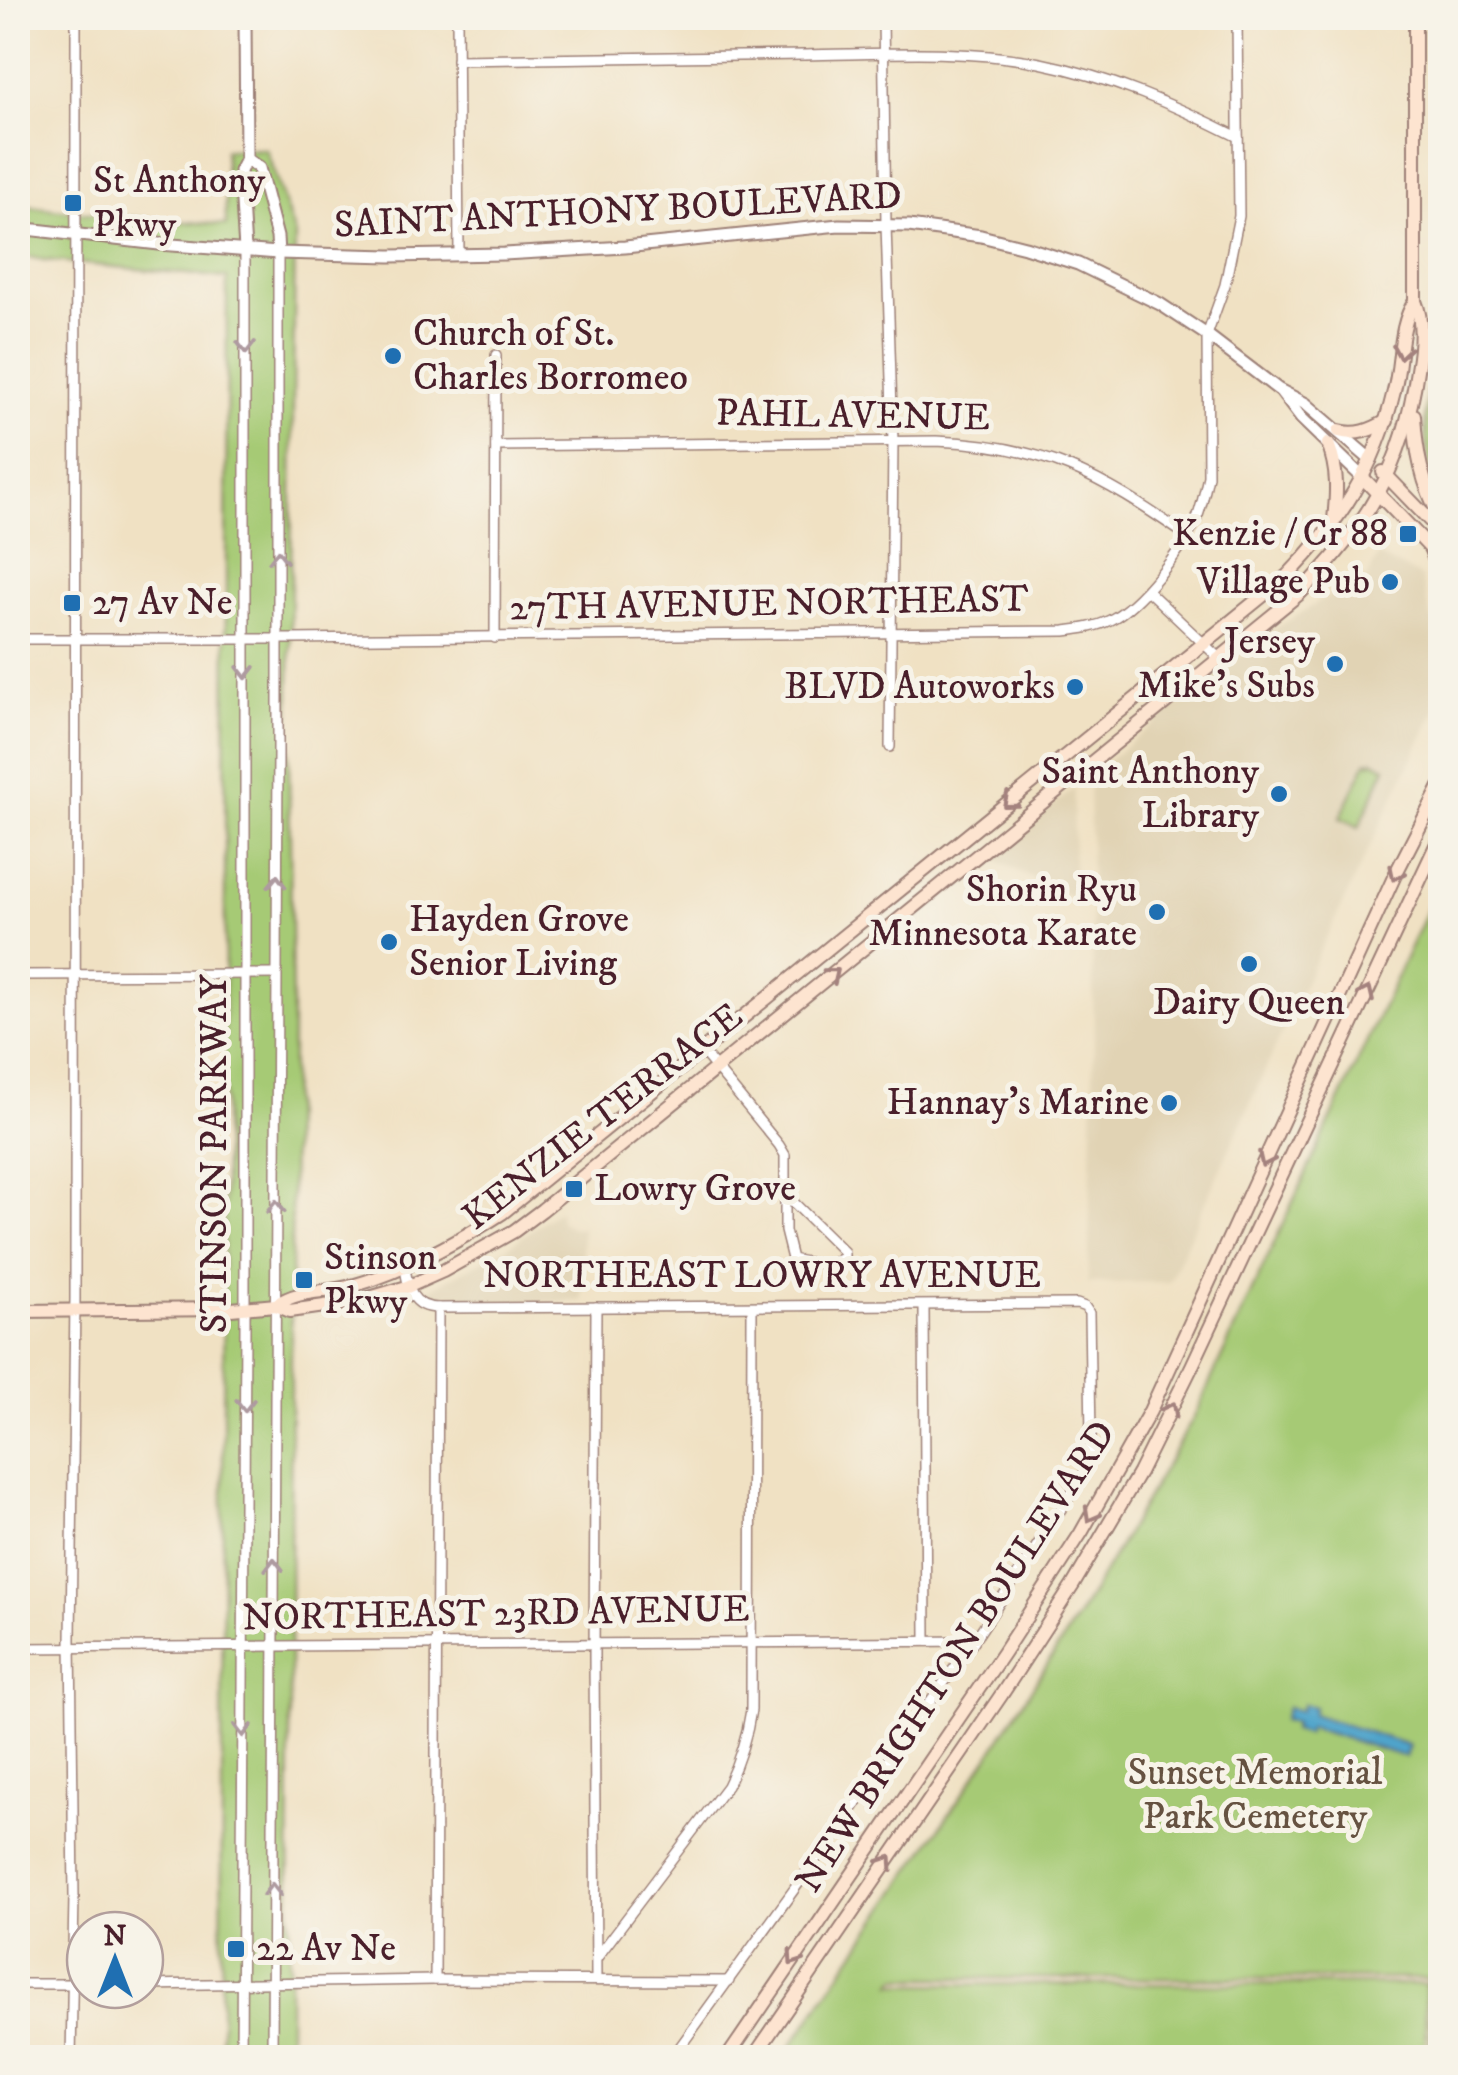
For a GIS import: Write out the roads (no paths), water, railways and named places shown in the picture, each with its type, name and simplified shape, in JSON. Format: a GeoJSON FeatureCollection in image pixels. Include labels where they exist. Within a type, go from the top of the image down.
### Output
{"type":"FeatureCollection","features":[{"type":"Feature","properties":{"kind":"main road"},"geometry":{"type":"LineString","coordinates":[[1414,18],[1416,301],[1421,314],[1414,398],[1419,466],[1440,517]]}},
{"type":"Feature","properties":{"kind":"main road","name":"KENZIE TERRACE"},"geometry":{"type":"LineString","coordinates":[[276,1305],[290,1295],[351,1286],[405,1265],[462,1238],[502,1213],[1287,576],[1334,525],[1367,469],[1396,386],[1406,315],[1416,301]]}},
{"type":"Feature","properties":{"kind":"main road","name":"KENZIE TERRACE"},"geometry":{"type":"LineString","coordinates":[[276,1305],[290,1311],[359,1301],[407,1286],[461,1262],[514,1231],[1300,593],[1351,538],[1383,485],[1405,433],[1414,398]]}},
{"type":"Feature","properties":{"kind":"main road"},"geometry":{"type":"LineString","coordinates":[[1339,432],[1358,433],[1387,420]]}},
{"type":"Feature","properties":{"kind":"main road"},"geometry":{"type":"LineString","coordinates":[[1328,444],[1338,483],[1334,525]]}},
{"type":"Feature","properties":{"kind":"main road","name":"SAINT ANTHONY BOULEVARD"},"geometry":{"type":"LineString","coordinates":[[1367,469],[1440,531]]}},
{"type":"Feature","properties":{"kind":"main road","name":"SAINT ANTHONY BOULEVARD"},"geometry":{"type":"LineString","coordinates":[[1367,469],[1440,558]]}},
{"type":"Feature","properties":{"kind":"main road"},"geometry":{"type":"LineString","coordinates":[[1428,544],[1440,572]]}},
{"type":"Feature","properties":{"kind":"main road","name":"NEW BRIGHTON BOULEVARD"},"geometry":{"type":"LineString","coordinates":[[727,2058],[1081,1534],[1141,1426],[1395,875],[1440,787]]}},
{"type":"Feature","properties":{"kind":"main road","name":"NEW BRIGHTON BOULEVARD"},"geometry":{"type":"LineString","coordinates":[[753,2058],[1002,1694],[1073,1585],[1138,1473],[1440,836]]}},
{"type":"Feature","properties":{"kind":"main road"},"geometry":{"type":"LineString","coordinates":[[18,1311],[276,1305]]}},
{"type":"Feature","properties":{"kind":"street"},"geometry":{"type":"LineString","coordinates":[[74,1910],[71,1648],[76,18]]}},
{"type":"Feature","properties":{"kind":"street"},"geometry":{"type":"LineString","coordinates":[[245,18],[246,160],[240,170],[245,250]]}},
{"type":"Feature","properties":{"kind":"street"},"geometry":{"type":"LineString","coordinates":[[456,18],[459,256]]}},
{"type":"Feature","properties":{"kind":"street"},"geometry":{"type":"LineString","coordinates":[[884,18],[893,442],[890,747]]}},
{"type":"Feature","properties":{"kind":"street"},"geometry":{"type":"LineString","coordinates":[[1207,335],[1225,286],[1237,226],[1237,18]]}},
{"type":"Feature","properties":{"kind":"street"},"geometry":{"type":"LineString","coordinates":[[457,60],[976,56],[1038,63],[1089,75],[1190,112],[1238,137]]}},
{"type":"Feature","properties":{"kind":"street"},"geometry":{"type":"LineString","coordinates":[[246,160],[259,168],[278,253]]}},
{"type":"Feature","properties":{"kind":"street","name":"SAINT ANTHONY BOULEVARD"},"geometry":{"type":"LineString","coordinates":[[18,228],[278,253],[390,256],[625,248],[838,225],[886,225],[980,236],[1078,264],[1160,304],[1279,390],[1306,404],[1339,432],[1367,469]]}},
{"type":"Feature","properties":{"kind":"street","name":"STINSON PARKWAY"},"geometry":{"type":"LineString","coordinates":[[241,2058],[245,250]]}},
{"type":"Feature","properties":{"kind":"street","name":"STINSON PARKWAY"},"geometry":{"type":"LineString","coordinates":[[272,2058],[278,253]]}},
{"type":"Feature","properties":{"kind":"street","name":"27TH AVENUE NORTHEAST"},"geometry":{"type":"LineString","coordinates":[[18,639],[495,638],[1088,628],[1128,609],[1197,519],[1208,476],[1207,335]]}},
{"type":"Feature","properties":{"kind":"street"},"geometry":{"type":"LineString","coordinates":[[495,638],[496,355]]}},
{"type":"Feature","properties":{"kind":"street","name":"SAINT ANTHONY BOULEVARD"},"geometry":{"type":"LineString","coordinates":[[1279,390],[1328,444],[1367,469]]}},
{"type":"Feature","properties":{"kind":"street","name":"PAHL AVENUE"},"geometry":{"type":"LineString","coordinates":[[496,446],[973,442],[1045,457],[1080,470],[1114,487],[1187,536]]}},
{"type":"Feature","properties":{"kind":"street"},"geometry":{"type":"LineString","coordinates":[[1146,590],[1220,659]]}},
{"type":"Feature","properties":{"kind":"street"},"geometry":{"type":"LineString","coordinates":[[18,975],[276,974]]}},
{"type":"Feature","properties":{"kind":"street"},"geometry":{"type":"LineString","coordinates":[[702,1052],[784,1155],[785,1231],[792,1259],[810,1264],[844,1257],[844,1252],[786,1194]]}},
{"type":"Feature","properties":{"kind":"street"},"geometry":{"type":"LineString","coordinates":[[405,1265],[407,1286]]}},
{"type":"Feature","properties":{"kind":"street","name":"NORTHEAST LOWRY AVENUE"},"geometry":{"type":"LineString","coordinates":[[407,1286],[416,1302],[425,1308],[1077,1304],[1089,1312],[1089,1457]]}},
{"type":"Feature","properties":{"kind":"street"},"geometry":{"type":"LineString","coordinates":[[924,1306],[926,1639]]}},
{"type":"Feature","properties":{"kind":"street"},"geometry":{"type":"LineString","coordinates":[[596,1307],[596,1979]]}},
{"type":"Feature","properties":{"kind":"street"},"geometry":{"type":"LineString","coordinates":[[436,1980],[438,1308]]}},
{"type":"Feature","properties":{"kind":"street"},"geometry":{"type":"LineString","coordinates":[[596,1959],[727,1786],[747,1737],[751,1710],[752,1308]]}},
{"type":"Feature","properties":{"kind":"street","name":"NEW BRIGHTON BOULEVARD"},"geometry":{"type":"LineString","coordinates":[[672,2058],[974,1640],[1082,1476],[1089,1457]]}},
{"type":"Feature","properties":{"kind":"street","name":"NORTHEAST 23RD AVENUE"},"geometry":{"type":"LineString","coordinates":[[18,1648],[974,1640]]}},
{"type":"Feature","properties":{"kind":"street"},"geometry":{"type":"LineString","coordinates":[[165,1985],[729,1980]]}},
{"type":"Feature","properties":{"kind":"street"},"geometry":{"type":"LineString","coordinates":[[18,1984],[65,1984]]}},
{"type":"Feature","properties":{"kind":"street"},"geometry":{"type":"LineString","coordinates":[[71,2058],[72,2010]]}},
{"type":"Feature","properties":{"kind":"water"},"geometry":{"type":"Polygon","coordinates":[[[1303,1704],[1314,1707],[1312,1714],[1409,1745],[1405,1757],[1309,1727],[1307,1734],[1293,1730],[1295,1723],[1283,1720],[1287,1707],[1300,1711],[1303,1704]]]}},
{"type":"Feature","properties":{"kind":"place","name":"St Anthony Pkwy"},"geometry":{"type":"Point","coordinates":[73,203]}},
{"type":"Feature","properties":{"kind":"place","name":"Church of St. Charles Borromeo"},"geometry":{"type":"Point","coordinates":[393,356]}},
{"type":"Feature","properties":{"kind":"place","name":"Kenzie / Cr 88"},"geometry":{"type":"Point","coordinates":[1408,534]}},
{"type":"Feature","properties":{"kind":"place","name":"Village Pub"},"geometry":{"type":"Point","coordinates":[1390,582]}},
{"type":"Feature","properties":{"kind":"place","name":"27 Av Ne"},"geometry":{"type":"Point","coordinates":[72,603]}},
{"type":"Feature","properties":{"kind":"place","name":"Jersey Mike's Subs"},"geometry":{"type":"Point","coordinates":[1335,664]}},
{"type":"Feature","properties":{"kind":"place","name":"BLVD Autoworks"},"geometry":{"type":"Point","coordinates":[1075,687]}},
{"type":"Feature","properties":{"kind":"place","name":"Saint Anthony Library"},"geometry":{"type":"Point","coordinates":[1279,794]}},
{"type":"Feature","properties":{"kind":"place","name":"Shorin Ryu Minnesota Karate"},"geometry":{"type":"Point","coordinates":[1157,912]}},
{"type":"Feature","properties":{"kind":"place","name":"Hayden Grove Senior Living"},"geometry":{"type":"Point","coordinates":[389,942]}},
{"type":"Feature","properties":{"kind":"place","name":"Dairy Queen"},"geometry":{"type":"Point","coordinates":[1249,964]}},
{"type":"Feature","properties":{"kind":"place","name":"Hannay's Marine"},"geometry":{"type":"Point","coordinates":[1169,1103]}},
{"type":"Feature","properties":{"kind":"place","name":"Lowry Grove"},"geometry":{"type":"Point","coordinates":[574,1189]}},
{"type":"Feature","properties":{"kind":"place","name":"Stinson Pkwy"},"geometry":{"type":"Point","coordinates":[304,1280]}},
{"type":"Feature","properties":{"kind":"place","name":"22 Av Ne"},"geometry":{"type":"Point","coordinates":[236,1949]}},
{"type":"Feature","properties":{"kind":"park label","name":"Sunset Memorial Park Cemetery"},"geometry":{"type":"Point","coordinates":[1255,1795]}}]}
